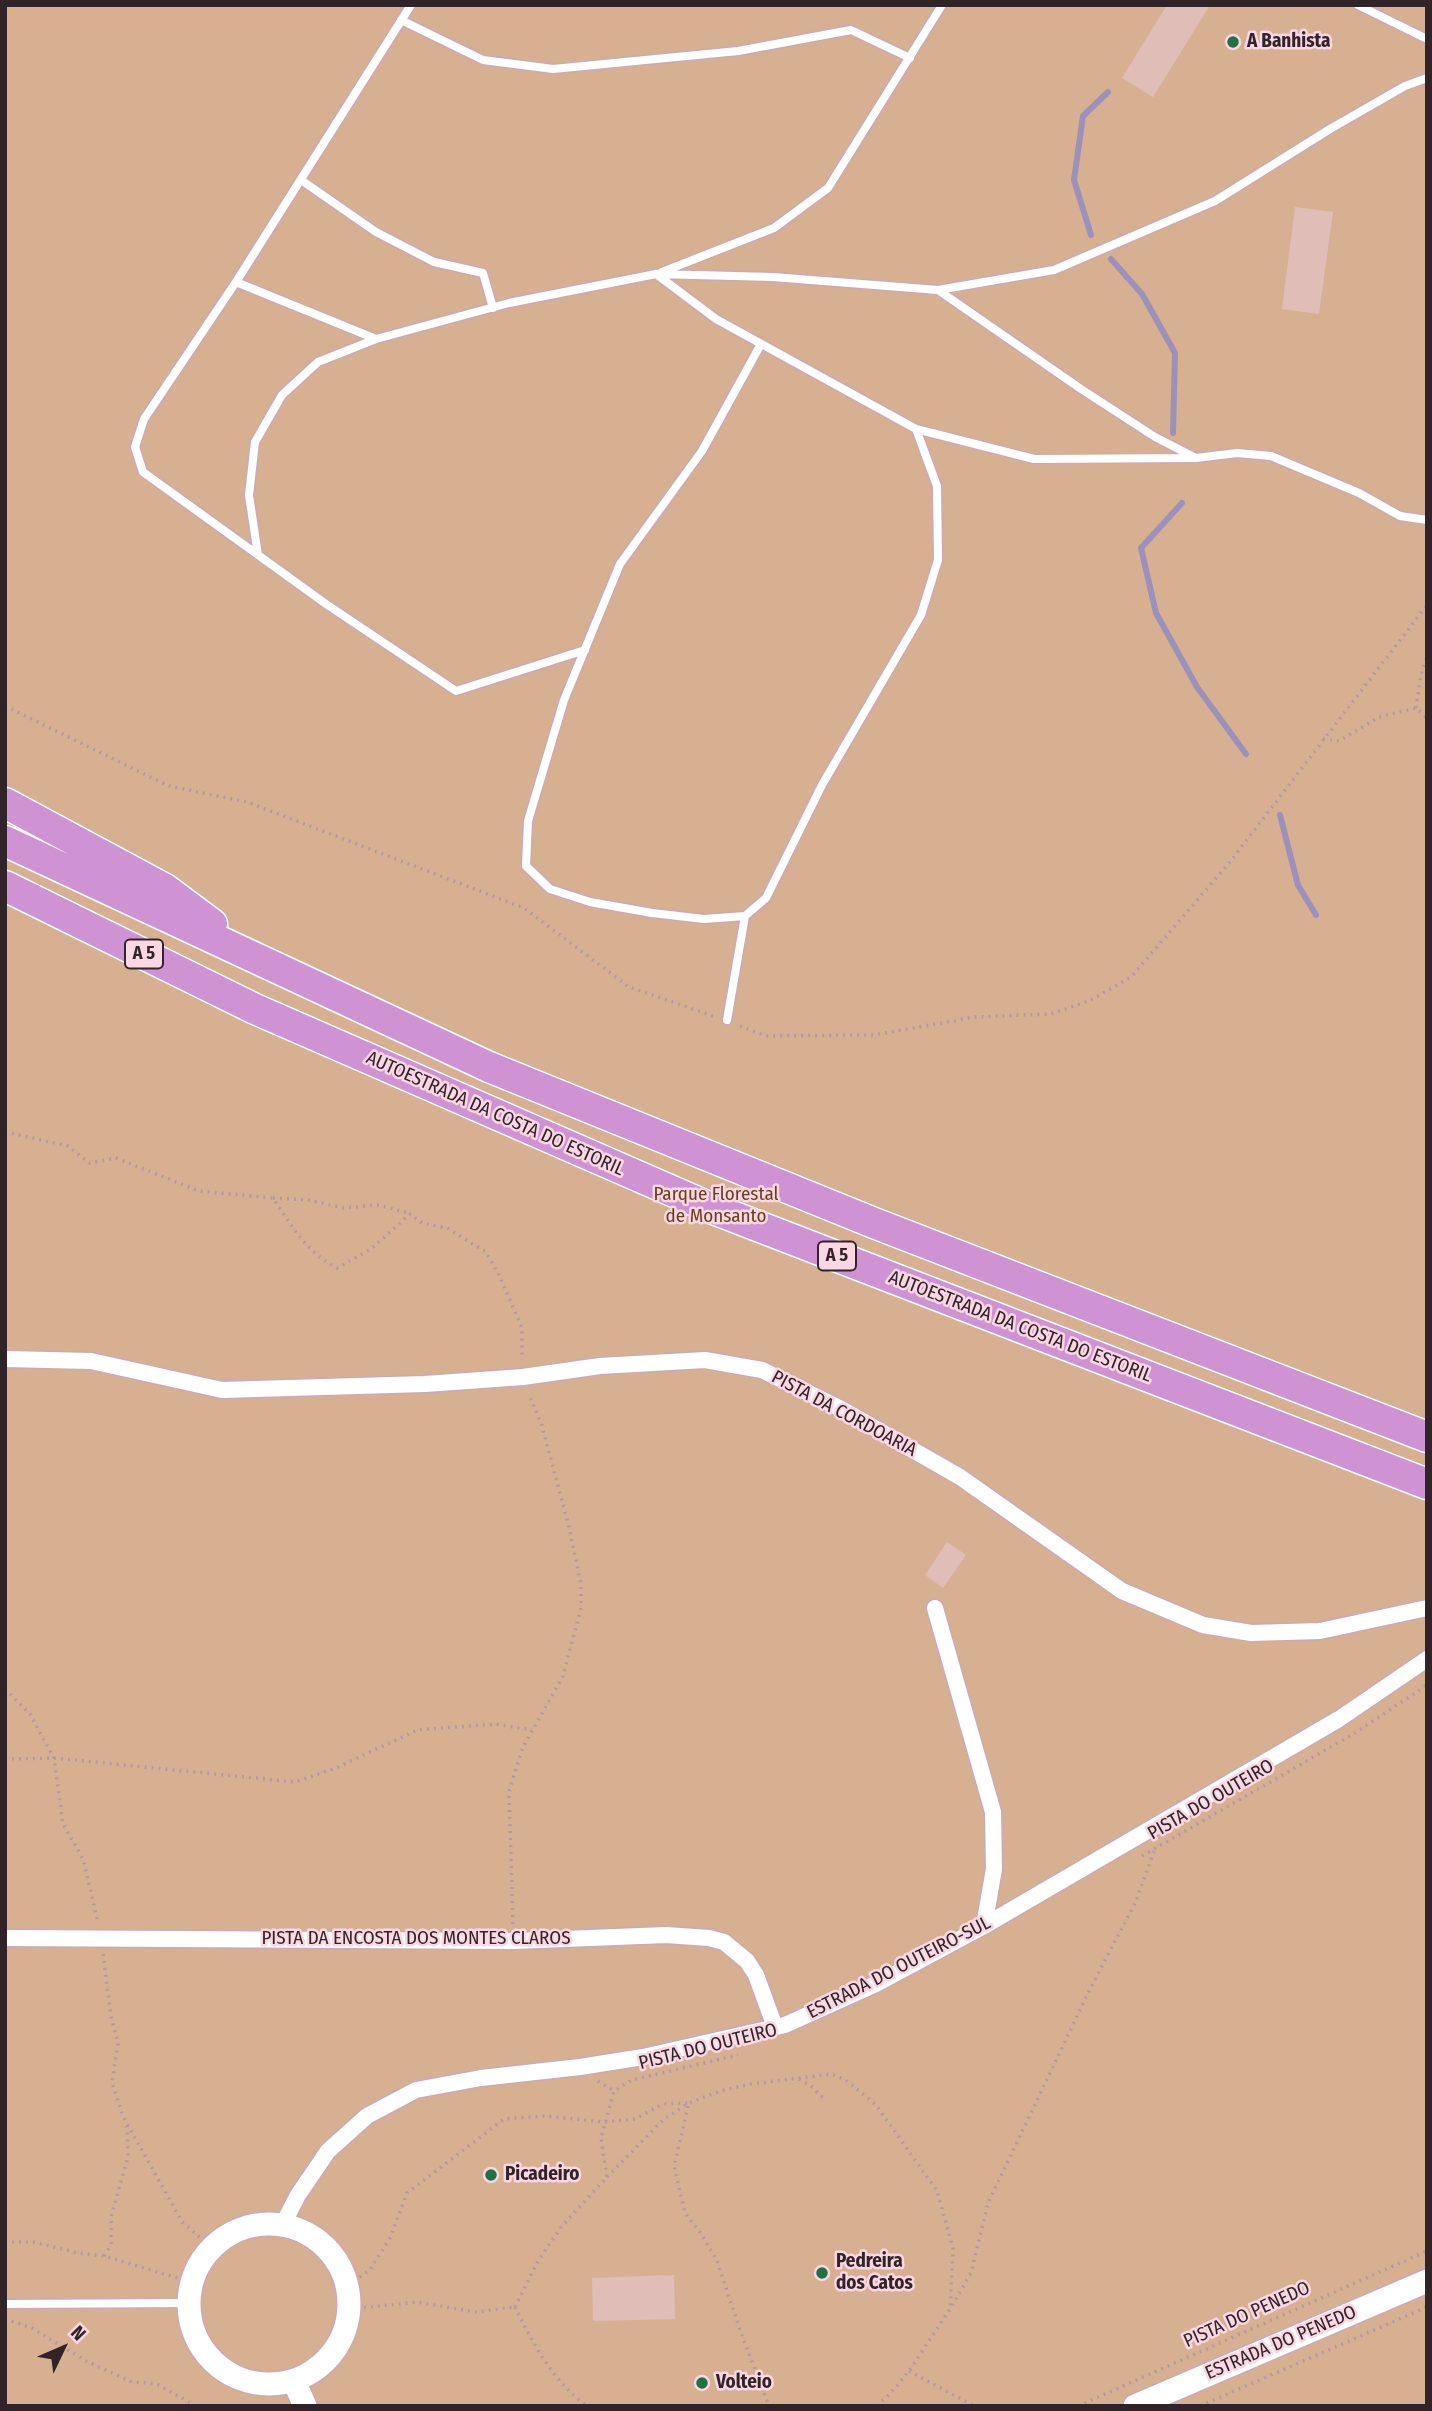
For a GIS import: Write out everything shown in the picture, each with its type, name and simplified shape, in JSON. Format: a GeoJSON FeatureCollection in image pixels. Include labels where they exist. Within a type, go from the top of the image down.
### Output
{"type":"FeatureCollection","features":[{"type":"Feature","properties":{"kind":"highway"},"geometry":{"type":"LineString","coordinates":[[5,803],[165,889],[262,962]]}},
{"type":"Feature","properties":{"kind":"highway","name":"AUTOESTRADA DA COSTA DO ESTORIL"},"geometry":{"type":"LineString","coordinates":[[5,841],[489,1068],[874,1223],[1427,1437]]}},
{"type":"Feature","properties":{"kind":"highway","name":"AUTOESTRADA DA COSTA DO ESTORIL"},"geometry":{"type":"LineString","coordinates":[[14,891],[255,1009],[711,1208],[1427,1484]]}},
{"type":"Feature","properties":{"kind":"street","name":"PISTA DA CORDOARIA"},"geometry":{"type":"LineString","coordinates":[[5,1359],[91,1361],[222,1390],[425,1384],[523,1377],[600,1366],[705,1360],[762,1370],[843,1410],[960,1477],[1122,1591],[1203,1625],[1251,1633],[1320,1631],[1427,1608]]}},
{"type":"Feature","properties":{"kind":"street"},"geometry":{"type":"LineString","coordinates":[[935,1608],[993,1812],[994,1869],[984,1926]]}},
{"type":"Feature","properties":{"kind":"street","name":"ESTRADA DO OUTEIRO-SUL"},"geometry":{"type":"LineString","coordinates":[[283,2224],[298,2194],[328,2151],[367,2116],[416,2090],[481,2078],[643,2057],[785,2025],[876,1984],[984,1926],[1339,1719],[1427,1660]]}},
{"type":"Feature","properties":{"kind":"street","name":"PISTA DA ENCOSTA DOS MONTES CLAROS"},"geometry":{"type":"LineString","coordinates":[[5,1938],[514,1941],[666,1935],[709,1938],[724,1942],[747,1961],[756,1976],[775,2027]]}},
{"type":"Feature","properties":{"kind":"street"},"geometry":{"type":"LineString","coordinates":[[263,2223],[283,2224],[305,2231],[324,2245],[339,2263],[348,2285],[350,2309],[346,2328],[339,2346],[327,2361],[312,2373],[294,2381],[269,2385],[244,2381],[221,2369],[204,2351],[192,2328],[190,2293],[199,2263],[211,2247],[226,2235],[263,2223]]}},
{"type":"Feature","properties":{"kind":"street","name":"ESTRADA DO PENEDO"},"geometry":{"type":"LineString","coordinates":[[1135,2406],[1427,2281]]}},
{"type":"Feature","properties":{"kind":"street"},"geometry":{"type":"LineString","coordinates":[[294,2381],[305,2406]]}},
{"type":"Feature","properties":{"kind":"lane"},"geometry":{"type":"LineString","coordinates":[[411,5],[236,282],[144,419],[135,447],[143,472],[326,604],[456,691],[585,650]]}},
{"type":"Feature","properties":{"kind":"lane"},"geometry":{"type":"LineString","coordinates":[[258,555],[249,495],[255,442],[282,395],[318,362],[376,339],[493,307],[656,274],[774,228],[828,188],[942,5]]}},
{"type":"Feature","properties":{"kind":"lane"},"geometry":{"type":"LineString","coordinates":[[1358,5],[1427,39]]}},
{"type":"Feature","properties":{"kind":"lane"},"geometry":{"type":"LineString","coordinates":[[401,20],[483,60],[554,69],[738,51],[851,30],[910,58]]}},
{"type":"Feature","properties":{"kind":"lane"},"geometry":{"type":"LineString","coordinates":[[656,274],[773,277],[939,290],[1054,270],[1215,201],[1330,129],[1405,86],[1427,78]]}},
{"type":"Feature","properties":{"kind":"lane"},"geometry":{"type":"LineString","coordinates":[[300,180],[376,232],[434,262],[483,274],[493,307]]}},
{"type":"Feature","properties":{"kind":"lane"},"geometry":{"type":"LineString","coordinates":[[656,274],[716,318],[916,429],[1034,459],[1196,458],[1237,453],[1271,456],[1359,493],[1400,516],[1427,520]]}},
{"type":"Feature","properties":{"kind":"lane"},"geometry":{"type":"LineString","coordinates":[[236,282],[376,339]]}},
{"type":"Feature","properties":{"kind":"lane"},"geometry":{"type":"LineString","coordinates":[[939,290],[1081,389],[1155,436],[1196,458]]}},
{"type":"Feature","properties":{"kind":"lane"},"geometry":{"type":"LineString","coordinates":[[761,344],[702,451],[620,564],[564,700],[528,821],[526,866],[550,889],[590,902],[704,919],[745,916],[766,898],[822,785],[921,615],[938,560],[937,486],[916,429]]}},
{"type":"Feature","properties":{"kind":"lane"},"geometry":{"type":"LineString","coordinates":[[727,1020],[745,916]]}},
{"type":"Feature","properties":{"kind":"lane"},"geometry":{"type":"LineString","coordinates":[[5,2304],[190,2293]]}},
{"type":"Feature","properties":{"kind":"path"},"geometry":{"type":"LineString","coordinates":[[1416,708],[1379,717],[1339,741],[1323,740],[1427,605]]}},
{"type":"Feature","properties":{"kind":"path"},"geometry":{"type":"LineString","coordinates":[[1416,708],[1421,674],[1427,657]]}},
{"type":"Feature","properties":{"kind":"path"},"geometry":{"type":"LineString","coordinates":[[1416,708],[1427,718]]}},
{"type":"Feature","properties":{"kind":"path"},"geometry":{"type":"LineString","coordinates":[[5,1132],[68,1146],[89,1163],[117,1158],[199,1191],[308,1200],[344,1208],[377,1205],[410,1214],[422,1223],[447,1228],[486,1252],[522,1328],[523,1377],[542,1426],[569,1527],[581,1585],[581,1608],[563,1676],[523,1747],[509,1791],[514,1941]]}},
{"type":"Feature","properties":{"kind":"path"},"geometry":{"type":"LineString","coordinates":[[273,1198],[293,1229],[319,1259],[337,1268],[371,1249],[410,1214]]}},
{"type":"Feature","properties":{"kind":"path","name":"PISTA DO OUTEIRO"},"geometry":{"type":"LineString","coordinates":[[1131,1863],[1355,1733],[1427,1685]]}},
{"type":"Feature","properties":{"kind":"path"},"geometry":{"type":"LineString","coordinates":[[5,1689],[30,1714],[54,1758],[63,1824],[83,1859],[95,1904],[111,2016],[118,2044],[112,2082],[127,2125],[182,2222],[211,2247]]}},
{"type":"Feature","properties":{"kind":"path"},"geometry":{"type":"LineString","coordinates":[[5,1759],[54,1758],[295,1782],[336,1768],[417,1730],[495,1724],[532,1730]]}},
{"type":"Feature","properties":{"kind":"path"},"geometry":{"type":"LineString","coordinates":[[877,2406],[909,2371],[971,2273],[988,2203],[1089,1991],[1136,1901],[1154,1849]]}},
{"type":"Feature","properties":{"kind":"path","name":"PISTA DO OUTEIRO"},"geometry":{"type":"LineString","coordinates":[[607,2177],[601,2138],[610,2098],[619,2087],[632,2080],[749,2053]]}},
{"type":"Feature","properties":{"kind":"path"},"geometry":{"type":"LineString","coordinates":[[515,2307],[538,2261],[562,2226],[664,2119],[689,2103],[741,2086],[832,2074],[847,2081],[876,2105],[937,2191],[953,2248],[950,2309]]}},
{"type":"Feature","properties":{"kind":"path"},"geometry":{"type":"LineString","coordinates":[[797,2078],[811,2086],[825,2100]]}},
{"type":"Feature","properties":{"kind":"path"},"geometry":{"type":"LineString","coordinates":[[348,2285],[369,2270],[390,2238],[407,2193],[504,2119],[545,2116],[604,2122],[635,2119],[663,2104],[689,2103]]}},
{"type":"Feature","properties":{"kind":"path"},"geometry":{"type":"LineString","coordinates":[[689,2103],[674,2166],[685,2213],[717,2260],[767,2405]]}},
{"type":"Feature","properties":{"kind":"path"},"geometry":{"type":"LineString","coordinates":[[104,2256],[111,2245],[111,2217],[128,2157],[127,2125]]}},
{"type":"Feature","properties":{"kind":"path"},"geometry":{"type":"LineString","coordinates":[[5,2242],[33,2242],[104,2256],[190,2293]]}},
{"type":"Feature","properties":{"kind":"path","name":"PISTA DO PENEDO"},"geometry":{"type":"LineString","coordinates":[[1078,2406],[1427,2252]]}},
{"type":"Feature","properties":{"kind":"path"},"geometry":{"type":"LineString","coordinates":[[350,2309],[417,2302],[476,2312],[515,2307]]}},
{"type":"Feature","properties":{"kind":"path"},"geometry":{"type":"LineString","coordinates":[[515,2307],[540,2357],[577,2399],[587,2406]]}},
{"type":"Feature","properties":{"kind":"path"},"geometry":{"type":"LineString","coordinates":[[1200,2406],[1427,2307]]}},
{"type":"Feature","properties":{"kind":"path"},"geometry":{"type":"LineString","coordinates":[[5,2319],[32,2328],[86,2361],[132,2382],[157,2384],[196,2406]]}},
{"type":"Feature","properties":{"kind":"path"},"geometry":{"type":"LineString","coordinates":[[909,2371],[974,2406]]}},
{"type":"Feature","properties":{"kind":"path"},"geometry":{"type":"LineString","coordinates":[[305,2406],[366,2406]]}},
{"type":"Feature","properties":{"kind":"green space","name":"Parque Florestal de Monsanto"},"geometry":{"type":"Polygon","coordinates":[[[5,5],[1427,5],[1427,2406],[5,2406],[5,5]]]}},
{"type":"Feature","properties":{"kind":"building"},"geometry":{"type":"Polygon","coordinates":[[[1167,5],[1210,5],[1153,97],[1122,78],[1167,5]]]}},
{"type":"Feature","properties":{"kind":"building"},"geometry":{"type":"Polygon","coordinates":[[[1295,207],[1333,212],[1319,314],[1282,309],[1295,207]]]}},
{"type":"Feature","properties":{"kind":"building"},"geometry":{"type":"Polygon","coordinates":[[[947,1542],[966,1555],[943,1588],[925,1575],[947,1542]]]}},
{"type":"Feature","properties":{"kind":"building"},"geometry":{"type":"Polygon","coordinates":[[[674,2275],[675,2319],[593,2321],[592,2278],[674,2275]]]}},
{"type":"Feature","properties":{"kind":"waterway"},"geometry":{"type":"LineString","coordinates":[[1091,235],[1074,180],[1083,116],[1108,92]]}},
{"type":"Feature","properties":{"kind":"waterway"},"geometry":{"type":"LineString","coordinates":[[1111,259],[1142,294],[1175,353],[1173,433]]}},
{"type":"Feature","properties":{"kind":"waterway"},"geometry":{"type":"LineString","coordinates":[[1182,503],[1141,548],[1156,613],[1197,687],[1246,754]]}},
{"type":"Feature","properties":{"kind":"waterway"},"geometry":{"type":"LineString","coordinates":[[1280,815],[1298,885],[1316,915]]}},
{"type":"Feature","properties":{"kind":"place","name":"A Banhista"},"geometry":{"type":"Point","coordinates":[1233,42]}},
{"type":"Feature","properties":{"kind":"place","name":"Picadeiro"},"geometry":{"type":"Point","coordinates":[491,2175]}},
{"type":"Feature","properties":{"kind":"place","name":"Pedreira dos Catos"},"geometry":{"type":"Point","coordinates":[822,2273]}},
{"type":"Feature","properties":{"kind":"place","name":"Volteio"},"geometry":{"type":"Point","coordinates":[702,2383]}}]}
